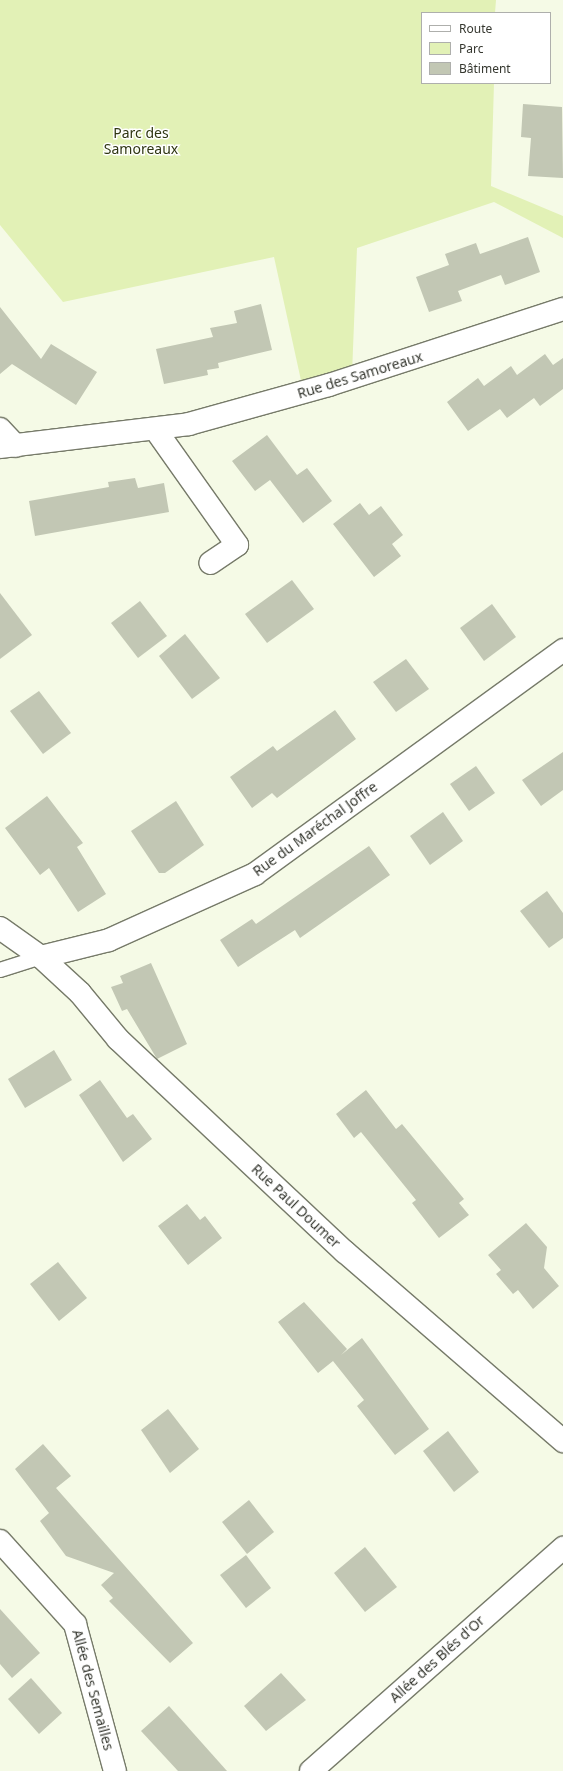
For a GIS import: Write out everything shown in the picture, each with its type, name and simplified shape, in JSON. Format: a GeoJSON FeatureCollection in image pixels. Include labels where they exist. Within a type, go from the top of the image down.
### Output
{"type":"FeatureCollection","features":[{"type":"Feature","properties":{"kind":"street","name":"Rue des Samoreaux"},"geometry":{"type":"LineString","coordinates":[[8,447],[189,424],[329,385],[563,309]]}},
{"type":"Feature","properties":{"kind":"street"},"geometry":{"type":"LineString","coordinates":[[0,429],[8,447]]}},
{"type":"Feature","properties":{"kind":"street"},"geometry":{"type":"LineString","coordinates":[[155,429],[237,545],[210,563]]}},
{"type":"Feature","properties":{"kind":"street","name":"Rue du Maréchal Joffre"},"geometry":{"type":"LineString","coordinates":[[41,957],[109,940],[255,874],[563,650]]}},
{"type":"Feature","properties":{"kind":"street","name":"Rue Paul Doumer"},"geometry":{"type":"LineString","coordinates":[[0,928],[41,957],[80,993],[118,1039],[345,1252],[563,1441]]}},
{"type":"Feature","properties":{"kind":"street","name":"Allée des Semailles"},"geometry":{"type":"LineString","coordinates":[[0,1541],[75,1624],[115,1771]]}},
{"type":"Feature","properties":{"kind":"street","name":"Allée des Blés d'Or"},"geometry":{"type":"LineString","coordinates":[[311,1771],[563,1548]]}},
{"type":"Feature","properties":{"kind":"lane"},"geometry":{"type":"LineString","coordinates":[[0,970],[41,957]]}},
{"type":"Feature","properties":{"kind":"green space","name":"Parc des Samoreaux"},"geometry":{"type":"Polygon","coordinates":[[[0,0],[496,0],[495,12],[421,12],[421,84],[494,84],[491,186],[563,216],[563,238],[494,202],[357,248],[352,374],[302,385],[274,257],[63,302],[0,225],[0,0]]]}},
{"type":"Feature","properties":{"kind":"building"},"geometry":{"type":"Polygon","coordinates":[[[523,104],[562,107],[563,178],[528,176],[531,138],[521,137],[523,104]]]}},
{"type":"Feature","properties":{"kind":"building"},"geometry":{"type":"Polygon","coordinates":[[[528,237],[540,272],[505,285],[501,275],[458,291],[462,301],[429,312],[416,277],[449,265],[445,254],[476,243],[480,254],[528,237]]]}},
{"type":"Feature","properties":{"kind":"building"},"geometry":{"type":"Polygon","coordinates":[[[261,304],[272,350],[218,363],[219,368],[207,370],[208,375],[164,384],[156,349],[213,337],[210,328],[237,323],[234,311],[261,304]]]}},
{"type":"Feature","properties":{"kind":"building"},"geometry":{"type":"Polygon","coordinates":[[[0,307],[41,359],[51,344],[97,372],[76,405],[12,364],[0,374],[0,307]]]}},
{"type":"Feature","properties":{"kind":"building"},"geometry":{"type":"Polygon","coordinates":[[[545,354],[553,365],[563,358],[563,389],[540,406],[534,398],[507,418],[500,409],[468,431],[447,402],[478,378],[484,386],[511,366],[517,375],[545,354]]]}},
{"type":"Feature","properties":{"kind":"building"},"geometry":{"type":"Polygon","coordinates":[[[267,435],[297,475],[307,468],[332,501],[303,523],[270,480],[255,491],[232,461],[267,435]]]}},
{"type":"Feature","properties":{"kind":"building"},"geometry":{"type":"Polygon","coordinates":[[[135,478],[138,488],[164,483],[169,512],[35,536],[29,501],[109,487],[108,482],[135,478]]]}},
{"type":"Feature","properties":{"kind":"building"},"geometry":{"type":"Polygon","coordinates":[[[360,503],[369,515],[381,506],[403,535],[392,544],[401,556],[374,577],[333,524],[360,503]]]}},
{"type":"Feature","properties":{"kind":"building"},"geometry":{"type":"Polygon","coordinates":[[[292,580],[314,609],[267,643],[245,614],[292,580]]]}},
{"type":"Feature","properties":{"kind":"building"},"geometry":{"type":"Polygon","coordinates":[[[0,593],[32,635],[0,659],[0,593]]]}},
{"type":"Feature","properties":{"kind":"building"},"geometry":{"type":"Polygon","coordinates":[[[140,601],[167,636],[138,658],[111,623],[140,601]]]}},
{"type":"Feature","properties":{"kind":"building"},"geometry":{"type":"Polygon","coordinates":[[[492,604],[516,637],[484,661],[460,628],[492,604]]]}},
{"type":"Feature","properties":{"kind":"building"},"geometry":{"type":"Polygon","coordinates":[[[185,634],[220,678],[192,699],[159,656],[185,634]]]}},
{"type":"Feature","properties":{"kind":"building"},"geometry":{"type":"Polygon","coordinates":[[[406,659],[429,689],[396,712],[373,682],[406,659]]]}},
{"type":"Feature","properties":{"kind":"building"},"geometry":{"type":"Polygon","coordinates":[[[39,691],[71,733],[43,754],[10,711],[39,691]]]}},
{"type":"Feature","properties":{"kind":"building"},"geometry":{"type":"Polygon","coordinates":[[[335,710],[356,739],[277,798],[272,793],[252,808],[230,777],[273,746],[277,751],[335,710]]]}},
{"type":"Feature","properties":{"kind":"building"},"geometry":{"type":"Polygon","coordinates":[[[563,752],[563,790],[541,806],[522,780],[563,752]]]}},
{"type":"Feature","properties":{"kind":"building"},"geometry":{"type":"Polygon","coordinates":[[[476,766],[495,793],[469,811],[450,784],[476,766]]]}},
{"type":"Feature","properties":{"kind":"building"},"geometry":{"type":"Polygon","coordinates":[[[47,796],[83,843],[77,847],[106,894],[78,912],[49,868],[40,875],[5,828],[47,796]]]}},
{"type":"Feature","properties":{"kind":"building"},"geometry":{"type":"Polygon","coordinates":[[[176,801],[204,845],[165,873],[159,873],[131,831],[176,801]]]}},
{"type":"Feature","properties":{"kind":"building"},"geometry":{"type":"Polygon","coordinates":[[[443,812],[463,841],[430,865],[410,836],[443,812]]]}},
{"type":"Feature","properties":{"kind":"building"},"geometry":{"type":"Polygon","coordinates":[[[369,846],[390,875],[300,938],[295,930],[238,967],[220,940],[252,919],[256,924],[369,846]]]}},
{"type":"Feature","properties":{"kind":"building"},"geometry":{"type":"Polygon","coordinates":[[[547,891],[563,913],[563,938],[549,948],[520,911],[547,891]]]}},
{"type":"Feature","properties":{"kind":"building"},"geometry":{"type":"Polygon","coordinates":[[[151,963],[187,1044],[157,1059],[127,1009],[122,1011],[111,987],[123,983],[120,976],[151,963]]]}},
{"type":"Feature","properties":{"kind":"building"},"geometry":{"type":"Polygon","coordinates":[[[54,1050],[72,1080],[25,1108],[8,1079],[54,1050]]]}},
{"type":"Feature","properties":{"kind":"building"},"geometry":{"type":"Polygon","coordinates":[[[100,1080],[127,1118],[133,1114],[152,1139],[123,1162],[79,1095],[100,1080]]]}},
{"type":"Feature","properties":{"kind":"building"},"geometry":{"type":"Polygon","coordinates":[[[366,1090],[396,1129],[402,1124],[464,1199],[459,1203],[469,1215],[439,1238],[412,1203],[416,1200],[361,1132],[354,1138],[336,1114],[366,1090]]]}},
{"type":"Feature","properties":{"kind":"building"},"geometry":{"type":"Polygon","coordinates":[[[187,1204],[200,1220],[205,1216],[222,1238],[188,1265],[158,1226],[187,1204]]]}},
{"type":"Feature","properties":{"kind":"building"},"geometry":{"type":"Polygon","coordinates":[[[526,1223],[547,1247],[544,1268],[559,1286],[533,1309],[518,1290],[513,1294],[496,1274],[501,1270],[488,1255],[526,1223]]]}},
{"type":"Feature","properties":{"kind":"building"},"geometry":{"type":"Polygon","coordinates":[[[58,1262],[87,1298],[59,1321],[30,1284],[58,1262]]]}},
{"type":"Feature","properties":{"kind":"building"},"geometry":{"type":"Polygon","coordinates":[[[304,1302],[347,1349],[341,1355],[362,1338],[429,1429],[395,1455],[357,1406],[364,1400],[333,1361],[318,1373],[278,1322],[304,1302]]]}},
{"type":"Feature","properties":{"kind":"building"},"geometry":{"type":"Polygon","coordinates":[[[168,1409],[199,1449],[170,1473],[141,1430],[168,1409]]]}},
{"type":"Feature","properties":{"kind":"building"},"geometry":{"type":"Polygon","coordinates":[[[448,1431],[479,1472],[454,1492],[423,1451],[448,1431]]]}},
{"type":"Feature","properties":{"kind":"building"},"geometry":{"type":"Polygon","coordinates":[[[43,1444],[71,1476],[56,1488],[193,1643],[170,1663],[109,1601],[113,1598],[101,1585],[114,1573],[66,1556],[40,1521],[49,1513],[15,1469],[43,1444]]]}},
{"type":"Feature","properties":{"kind":"building"},"geometry":{"type":"Polygon","coordinates":[[[249,1500],[274,1532],[247,1554],[222,1522],[249,1500]]]}},
{"type":"Feature","properties":{"kind":"building"},"geometry":{"type":"Polygon","coordinates":[[[365,1547],[397,1587],[365,1612],[334,1573],[365,1547]]]}},
{"type":"Feature","properties":{"kind":"building"},"geometry":{"type":"Polygon","coordinates":[[[246,1555],[271,1588],[246,1608],[220,1575],[246,1555]]]}},
{"type":"Feature","properties":{"kind":"building"},"geometry":{"type":"Polygon","coordinates":[[[0,1609],[40,1653],[12,1678],[0,1664],[0,1609]]]}},
{"type":"Feature","properties":{"kind":"building"},"geometry":{"type":"Polygon","coordinates":[[[281,1673],[306,1700],[266,1731],[244,1706],[281,1673]]]}},
{"type":"Feature","properties":{"kind":"building"},"geometry":{"type":"Polygon","coordinates":[[[31,1678],[62,1713],[39,1734],[8,1699],[31,1678]]]}},
{"type":"Feature","properties":{"kind":"building"},"geometry":{"type":"Polygon","coordinates":[[[169,1706],[227,1771],[178,1771],[141,1731],[169,1706]]]}}]}
